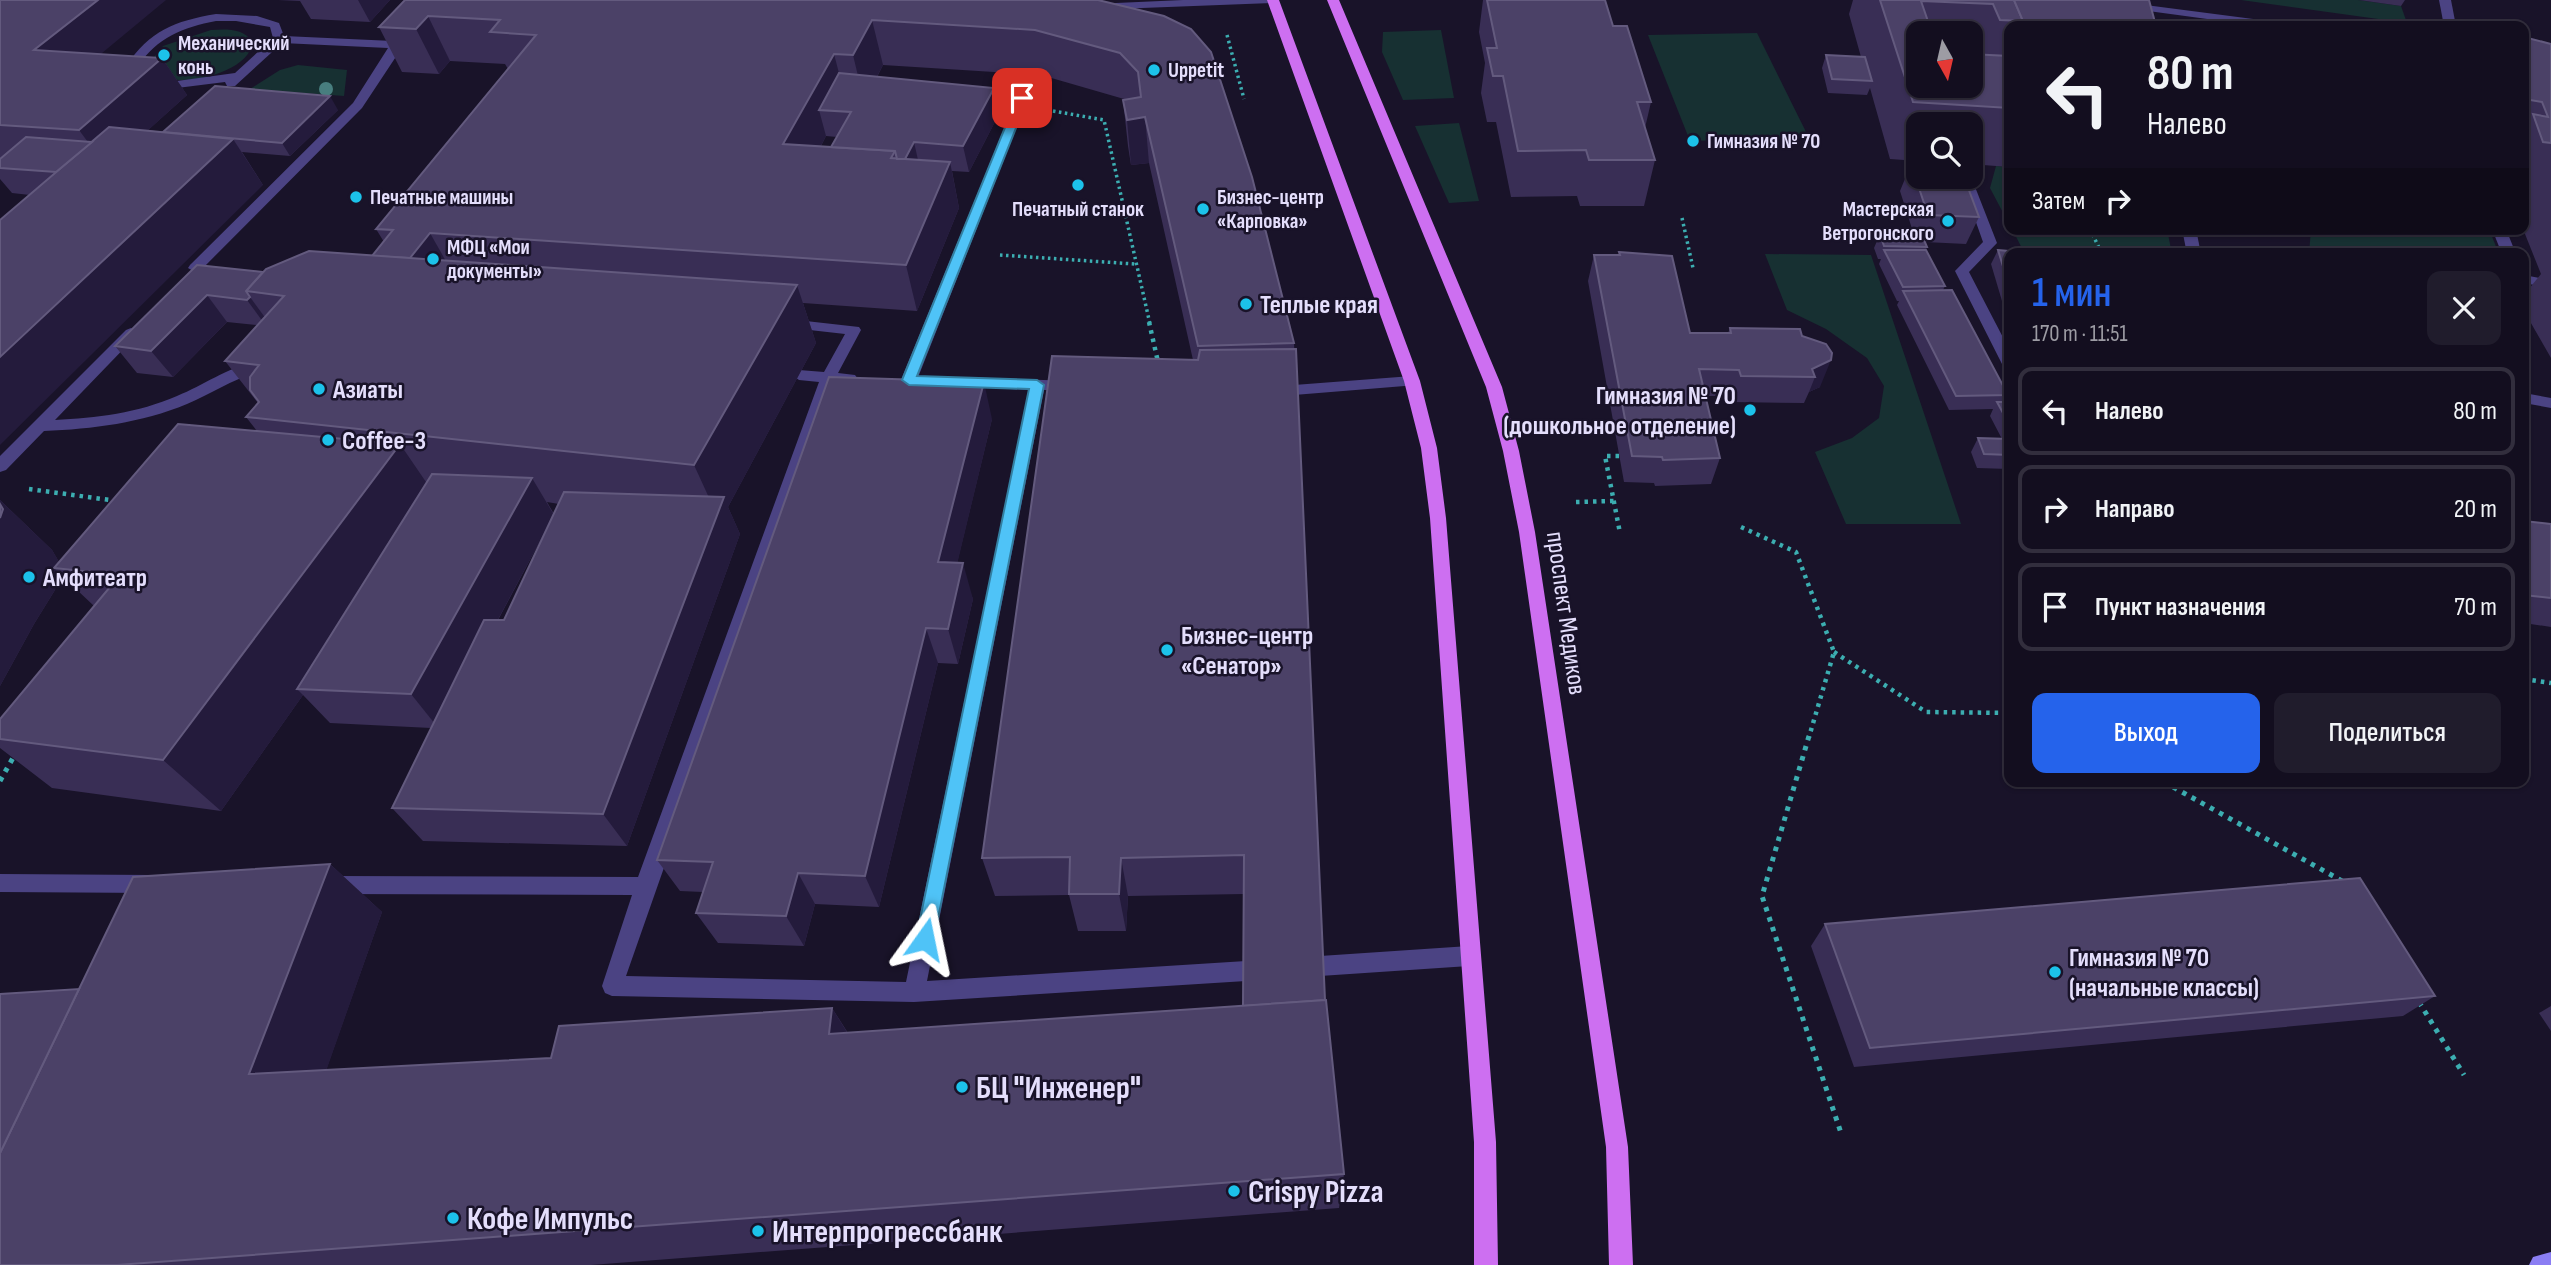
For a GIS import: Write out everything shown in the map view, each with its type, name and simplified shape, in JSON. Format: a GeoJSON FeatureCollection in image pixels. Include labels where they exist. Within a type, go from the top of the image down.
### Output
{"type":"FeatureCollection","features":[{"type":"Feature","properties":{"kind":"main road"},"geometry":{"type":"LineString","coordinates":[[1273,0],[1412,381],[1429,448],[1438,518],[1485,1142],[1486,1265]]}},
{"type":"Feature","properties":{"kind":"main road","name":"проспект Медиков"},"geometry":{"type":"LineString","coordinates":[[1333,0],[1484,362],[1511,451],[1527,533],[1617,1147],[1621,1265]]}},
{"type":"Feature","properties":{"kind":"street"},"geometry":{"type":"LineString","coordinates":[[1116,6],[1273,0]]}},
{"type":"Feature","properties":{"kind":"street"},"geometry":{"type":"LineString","coordinates":[[2445,0],[2450,21]]}},
{"type":"Feature","properties":{"kind":"street"},"geometry":{"type":"LineString","coordinates":[[2121,6],[2152,4],[2254,21]]}},
{"type":"Feature","properties":{"kind":"street"},"geometry":{"type":"LineString","coordinates":[[2134,7],[2140,21]]}},
{"type":"Feature","properties":{"kind":"street"},"geometry":{"type":"LineString","coordinates":[[239,76],[196,85],[163,87],[140,79],[132,66],[140,50],[162,34],[193,22],[226,16],[255,17],[275,25],[279,39]]}},
{"type":"Feature","properties":{"kind":"street"},"geometry":{"type":"LineString","coordinates":[[196,272],[358,105],[396,46],[413,27]]}},
{"type":"Feature","properties":{"kind":"street"},"geometry":{"type":"LineString","coordinates":[[219,94],[279,39],[396,46]]}},
{"type":"Feature","properties":{"kind":"street"},"geometry":{"type":"LineString","coordinates":[[1021,101],[960,252],[902,380],[1088,387]]}},
{"type":"Feature","properties":{"kind":"street"},"geometry":{"type":"LineString","coordinates":[[257,178],[284,181]]}},
{"type":"Feature","properties":{"kind":"street"},"geometry":{"type":"LineString","coordinates":[[1971,189],[1990,243],[1962,271],[2004,354]]}},
{"type":"Feature","properties":{"kind":"street"},"geometry":{"type":"LineString","coordinates":[[2529,280],[2545,283]]}},
{"type":"Feature","properties":{"kind":"street"},"geometry":{"type":"LineString","coordinates":[[772,323],[853,330],[828,378],[612,986],[914,992],[1246,971]]}},
{"type":"Feature","properties":{"kind":"street"},"geometry":{"type":"LineString","coordinates":[[0,466],[139,325]]}},
{"type":"Feature","properties":{"kind":"street"},"geometry":{"type":"LineString","coordinates":[[39,426],[99,424],[149,412],[185,399],[234,370],[268,368]]}},
{"type":"Feature","properties":{"kind":"street"},"geometry":{"type":"LineString","coordinates":[[799,375],[868,379]]}},
{"type":"Feature","properties":{"kind":"street"},"geometry":{"type":"LineString","coordinates":[[1294,390],[1412,381]]}},
{"type":"Feature","properties":{"kind":"street"},"geometry":{"type":"LineString","coordinates":[[914,992],[1037,385]]}},
{"type":"Feature","properties":{"kind":"street"},"geometry":{"type":"LineString","coordinates":[[2529,399],[2551,403]]}},
{"type":"Feature","properties":{"kind":"street"},"geometry":{"type":"LineString","coordinates":[[0,883],[178,884]]}},
{"type":"Feature","properties":{"kind":"street"},"geometry":{"type":"LineString","coordinates":[[316,885],[645,887]]}},
{"type":"Feature","properties":{"kind":"street"},"geometry":{"type":"LineString","coordinates":[[1320,966],[1469,956]]}},
{"type":"Feature","properties":{"kind":"street"},"geometry":{"type":"LineString","coordinates":[[2541,1265],[2551,1264]]}},
{"type":"Feature","properties":{"kind":"path"},"geometry":{"type":"LineString","coordinates":[[1218,4],[1244,99]]}},
{"type":"Feature","properties":{"kind":"path"},"geometry":{"type":"LineString","coordinates":[[1021,101],[1104,120],[1158,363]]}},
{"type":"Feature","properties":{"kind":"path"},"geometry":{"type":"LineString","coordinates":[[1682,218],[1693,268]]}},
{"type":"Feature","properties":{"kind":"path"},"geometry":{"type":"LineString","coordinates":[[960,252],[1135,264]]}},
{"type":"Feature","properties":{"kind":"path"},"geometry":{"type":"LineString","coordinates":[[1619,456],[1605,456],[1620,533]]}},
{"type":"Feature","properties":{"kind":"path"},"geometry":{"type":"LineString","coordinates":[[26,489],[131,503]]}},
{"type":"Feature","properties":{"kind":"path"},"geometry":{"type":"LineString","coordinates":[[1576,502],[1614,501]]}},
{"type":"Feature","properties":{"kind":"path"},"geometry":{"type":"LineString","coordinates":[[1741,527],[1796,552],[1834,652],[1926,712],[2004,713]]}},
{"type":"Feature","properties":{"kind":"path"},"geometry":{"type":"LineString","coordinates":[[1834,652],[1762,896],[1842,1136]]}},
{"type":"Feature","properties":{"kind":"path"},"geometry":{"type":"LineString","coordinates":[[2529,680],[2551,683]]}},
{"type":"Feature","properties":{"kind":"path"},"geometry":{"type":"LineString","coordinates":[[0,781],[20,745]]}},
{"type":"Feature","properties":{"kind":"path"},"geometry":{"type":"LineString","coordinates":[[2173,787],[2346,883]]}},
{"type":"Feature","properties":{"kind":"path"},"geometry":{"type":"LineString","coordinates":[[2415,996],[2464,1076]]}},
{"type":"Feature","properties":{"kind":"green space"},"geometry":{"type":"Polygon","coordinates":[[[2241,0],[2358,0],[2401,6],[2406,21],[2241,0]]]}},
{"type":"Feature","properties":{"kind":"green space"},"geometry":{"type":"Polygon","coordinates":[[[211,30],[244,34],[253,42],[249,52],[242,60],[220,73],[194,79],[168,78],[149,63],[163,46],[211,30]]]}},
{"type":"Feature","properties":{"kind":"green space"},"geometry":{"type":"Polygon","coordinates":[[[1441,30],[1454,98],[1403,100],[1382,52],[1383,32],[1441,30]]]}},
{"type":"Feature","properties":{"kind":"green space"},"geometry":{"type":"Polygon","coordinates":[[[1757,33],[1809,138],[1690,141],[1648,35],[1757,33]]]}},
{"type":"Feature","properties":{"kind":"green space"},"geometry":{"type":"Polygon","coordinates":[[[298,65],[347,70],[344,96],[250,89],[280,70],[298,65]]]}},
{"type":"Feature","properties":{"kind":"green space"},"geometry":{"type":"Polygon","coordinates":[[[1459,123],[1479,201],[1449,203],[1415,126],[1459,123]]]}},
{"type":"Feature","properties":{"kind":"green space"},"geometry":{"type":"Polygon","coordinates":[[[1996,166],[2004,167],[2004,215],[1990,188],[1996,166]]]}},
{"type":"Feature","properties":{"kind":"green space"},"geometry":{"type":"Polygon","coordinates":[[[2015,235],[2168,235],[2171,248],[2022,248],[2015,235]]]}},
{"type":"Feature","properties":{"kind":"green space"},"geometry":{"type":"Polygon","coordinates":[[[2311,235],[2491,235],[2497,248],[2309,248],[2311,235]]]}},
{"type":"Feature","properties":{"kind":"green space"},"geometry":{"type":"Polygon","coordinates":[[[1765,254],[1871,255],[1961,524],[1846,524],[1815,452],[1852,438],[1879,418],[1884,386],[1867,358],[1826,329],[1787,310],[1765,254]]]}},
{"type":"Feature","properties":{"kind":"building"},"geometry":{"type":"Polygon","coordinates":[[[0,0],[98,0],[34,50],[162,58],[79,130],[0,125],[0,0]]]}},
{"type":"Feature","properties":{"kind":"building"},"geometry":{"type":"Polygon","coordinates":[[[405,0],[1098,0],[1164,16],[1191,29],[1211,52],[1252,177],[1294,343],[1198,346],[1145,117],[1127,120],[1123,100],[1141,97],[1138,72],[1120,53],[1035,30],[872,20],[853,55],[834,54],[783,144],[895,151],[891,158],[950,162],[906,265],[430,233],[410,258],[372,256],[393,230],[376,229],[536,35],[490,32],[500,20],[428,16],[416,29],[379,27],[405,0]]]}},
{"type":"Feature","properties":{"kind":"building"},"geometry":{"type":"Polygon","coordinates":[[[1487,0],[1605,0],[1613,26],[1627,26],[1651,102],[1637,102],[1655,160],[1589,160],[1586,150],[1518,151],[1503,76],[1493,76],[1487,48],[1497,48],[1487,0]]]}},
{"type":"Feature","properties":{"kind":"building"},"geometry":{"type":"Polygon","coordinates":[[[1880,0],[2014,0],[2023,21],[2000,20],[1993,4],[1921,1],[1928,21],[1906,21],[1906,80],[1880,0]]]}},
{"type":"Feature","properties":{"kind":"building"},"geometry":{"type":"Polygon","coordinates":[[[2014,0],[2149,0],[2155,21],[2023,21],[2014,0]]]}},
{"type":"Feature","properties":{"kind":"building"},"geometry":{"type":"Polygon","coordinates":[[[2529,38],[2551,44],[2551,143],[2543,142],[2533,114],[2548,117],[2542,102],[2529,100],[2529,38]]]}},
{"type":"Feature","properties":{"kind":"building"},"geometry":{"type":"Polygon","coordinates":[[[1826,55],[1865,57],[1872,81],[1832,79],[1826,55]]]}},
{"type":"Feature","properties":{"kind":"building"},"geometry":{"type":"Polygon","coordinates":[[[1983,55],[2004,56],[2004,108],[1913,102],[1912,98],[1983,98],[1983,55]]]}},
{"type":"Feature","properties":{"kind":"building"},"geometry":{"type":"Polygon","coordinates":[[[839,73],[994,88],[963,146],[914,142],[905,159],[897,159],[895,151],[831,147],[851,112],[819,110],[839,73]]]}},
{"type":"Feature","properties":{"kind":"building"},"geometry":{"type":"Polygon","coordinates":[[[215,86],[330,96],[282,143],[163,132],[215,86]]]}},
{"type":"Feature","properties":{"kind":"building"},"geometry":{"type":"Polygon","coordinates":[[[109,127],[233,139],[0,357],[0,220],[109,127]]]}},
{"type":"Feature","properties":{"kind":"building"},"geometry":{"type":"Polygon","coordinates":[[[26,137],[92,142],[56,172],[0,168],[0,159],[26,137]]]}},
{"type":"Feature","properties":{"kind":"building"},"geometry":{"type":"Polygon","coordinates":[[[1919,189],[1968,189],[1979,217],[1928,215],[1919,189]]]}},
{"type":"Feature","properties":{"kind":"building"},"geometry":{"type":"Polygon","coordinates":[[[1880,234],[1922,235],[1927,247],[1884,246],[1880,234]]]}},
{"type":"Feature","properties":{"kind":"building"},"geometry":{"type":"Polygon","coordinates":[[[1884,250],[1926,250],[1945,286],[1903,287],[1884,250]]]}},
{"type":"Feature","properties":{"kind":"building"},"geometry":{"type":"Polygon","coordinates":[[[1998,250],[2004,251],[2004,270],[1998,250]]]}},
{"type":"Feature","properties":{"kind":"building"},"geometry":{"type":"Polygon","coordinates":[[[309,251],[797,285],[694,465],[246,417],[259,402],[250,390],[250,377],[259,365],[225,361],[284,296],[246,291],[266,269],[309,251]]]}},
{"type":"Feature","properties":{"kind":"building"},"geometry":{"type":"Polygon","coordinates":[[[1619,252],[1672,256],[1690,333],[1731,333],[1730,328],[1800,329],[1802,336],[1826,344],[1832,353],[1831,360],[1812,369],[1815,377],[1741,376],[1739,370],[1699,369],[1720,458],[1663,460],[1662,457],[1632,456],[1594,255],[1620,255],[1619,252]]]}},
{"type":"Feature","properties":{"kind":"building"},"geometry":{"type":"Polygon","coordinates":[[[197,265],[263,272],[246,291],[250,297],[247,300],[207,295],[151,351],[115,346],[197,265]]]}},
{"type":"Feature","properties":{"kind":"building"},"geometry":{"type":"Polygon","coordinates":[[[1952,290],[2004,388],[2004,395],[1956,396],[1903,291],[1952,290]]]}},
{"type":"Feature","properties":{"kind":"building","name":"Бизнес-центр «Сенатор»"},"geometry":{"type":"Polygon","coordinates":[[[1296,349],[1325,1000],[1243,1006],[1244,855],[1121,858],[1119,894],[1069,894],[1070,857],[982,858],[1052,356],[1198,360],[1200,350],[1296,349]]]}},
{"type":"Feature","properties":{"kind":"building"},"geometry":{"type":"Polygon","coordinates":[[[829,377],[984,382],[938,562],[963,563],[948,629],[926,628],[865,876],[798,873],[786,916],[696,913],[713,862],[657,860],[829,377]]]}},
{"type":"Feature","properties":{"kind":"building"},"geometry":{"type":"Polygon","coordinates":[[[1997,402],[2004,402],[2004,415],[1997,402]]]}},
{"type":"Feature","properties":{"kind":"building"},"geometry":{"type":"Polygon","coordinates":[[[178,424],[400,444],[163,760],[0,739],[0,719],[120,575],[54,568],[178,424]]]}},
{"type":"Feature","properties":{"kind":"building"},"geometry":{"type":"Polygon","coordinates":[[[1978,438],[2004,439],[2004,455],[1984,454],[1978,438]]]}},
{"type":"Feature","properties":{"kind":"building"},"geometry":{"type":"Polygon","coordinates":[[[432,474],[532,478],[411,694],[297,689],[432,474]]]}},
{"type":"Feature","properties":{"kind":"building"},"geometry":{"type":"Polygon","coordinates":[[[564,492],[724,497],[603,814],[392,808],[484,620],[504,620],[564,492]]]}},
{"type":"Feature","properties":{"kind":"building"},"geometry":{"type":"Polygon","coordinates":[[[2529,522],[2551,524],[2551,598],[2529,596],[2529,522]]]}},
{"type":"Feature","properties":{"kind":"building","name":"БЦ \"Инженер\""},"geometry":{"type":"Polygon","coordinates":[[[330,864],[249,1074],[551,1058],[559,1026],[832,1008],[829,1034],[1326,1000],[1344,1174],[117,1265],[0,1265],[0,1153],[133,877],[330,864]]]}},
{"type":"Feature","properties":{"kind":"building"},"geometry":{"type":"Polygon","coordinates":[[[2360,878],[2435,996],[1870,1048],[1825,924],[2360,878]]]}},
{"type":"Feature","properties":{"kind":"building"},"geometry":{"type":"Polygon","coordinates":[[[79,989],[0,1153],[0,994],[79,989]]]}},
{"type":"Feature","properties":{"kind":"place","name":"Механический конь"},"geometry":{"type":"Point","coordinates":[164,55]}},
{"type":"Feature","properties":{"kind":"place","name":"Uppetit"},"geometry":{"type":"Point","coordinates":[1154,70]}},
{"type":"Feature","properties":{"kind":"place","name":"Гимназия № 70"},"geometry":{"type":"Point","coordinates":[1693,141]}},
{"type":"Feature","properties":{"kind":"place","name":"Печатный станок"},"geometry":{"type":"Point","coordinates":[1078,185]}},
{"type":"Feature","properties":{"kind":"place","name":"Печатные машины"},"geometry":{"type":"Point","coordinates":[356,197]}},
{"type":"Feature","properties":{"kind":"place","name":"Бизнес-центр «Карповка»"},"geometry":{"type":"Point","coordinates":[1203,209]}},
{"type":"Feature","properties":{"kind":"place","name":"Мастерская Ветрогонского"},"geometry":{"type":"Point","coordinates":[1948,221]}},
{"type":"Feature","properties":{"kind":"place","name":"МФЦ «Мои документы»"},"geometry":{"type":"Point","coordinates":[433,259]}},
{"type":"Feature","properties":{"kind":"place","name":"Теплые края"},"geometry":{"type":"Point","coordinates":[1246,304]}},
{"type":"Feature","properties":{"kind":"place","name":"Азиаты"},"geometry":{"type":"Point","coordinates":[319,389]}},
{"type":"Feature","properties":{"kind":"place","name":"Гимназия № 70 (дошкольное отделение)"},"geometry":{"type":"Point","coordinates":[1750,410]}},
{"type":"Feature","properties":{"kind":"place","name":"Coffee-3"},"geometry":{"type":"Point","coordinates":[328,440]}},
{"type":"Feature","properties":{"kind":"place","name":"Амфитеатр"},"geometry":{"type":"Point","coordinates":[29,577]}},
{"type":"Feature","properties":{"kind":"place","name":"Бизнес-центр «Сенатор»"},"geometry":{"type":"Point","coordinates":[1167,650]}},
{"type":"Feature","properties":{"kind":"place","name":"Гимназия № 70 (начальные классы)"},"geometry":{"type":"Point","coordinates":[2055,972]}},
{"type":"Feature","properties":{"kind":"place","name":"БЦ \"Инженер\""},"geometry":{"type":"Point","coordinates":[962,1087]}},
{"type":"Feature","properties":{"kind":"place","name":"Crispy Pizza"},"geometry":{"type":"Point","coordinates":[1234,1191]}},
{"type":"Feature","properties":{"kind":"place","name":"Кофе Импульс"},"geometry":{"type":"Point","coordinates":[453,1218]}},
{"type":"Feature","properties":{"kind":"place","name":"Интерпрогрессбанк"},"geometry":{"type":"Point","coordinates":[758,1231]}},
{"type":"Feature","properties":{"kind":"route"},"geometry":{"type":"LineString","coordinates":[[925,939],[1037,385],[909,380],[1022,98]]}}]}
